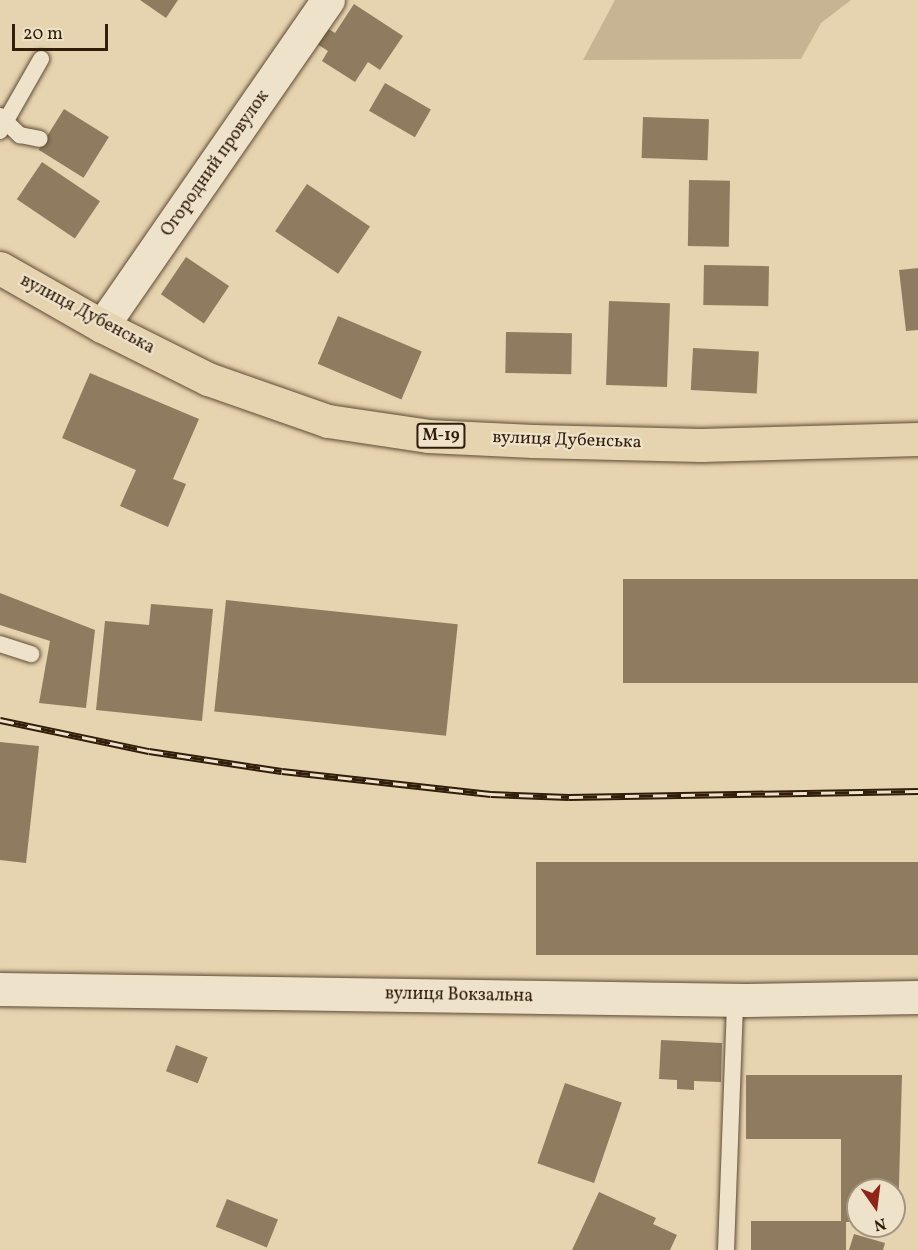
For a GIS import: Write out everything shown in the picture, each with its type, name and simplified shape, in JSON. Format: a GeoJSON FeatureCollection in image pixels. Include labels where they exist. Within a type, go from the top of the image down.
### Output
{"type":"FeatureCollection","features":[{"type":"Feature","properties":{"kind":"highway","name":"вулиця Дубенська"},"geometry":{"type":"LineString","coordinates":[[0,268],[102,326],[208,379],[328,421],[417,434],[533,441],[701,445],[918,439]]}},
{"type":"Feature","properties":{"kind":"street","name":"Огородний провулок"},"geometry":{"type":"LineString","coordinates":[[102,326],[328,0]]}},
{"type":"Feature","properties":{"kind":"street","name":"вулиця Вокзальна"},"geometry":{"type":"LineString","coordinates":[[0,989],[735,1000],[918,997]]}},
{"type":"Feature","properties":{"kind":"lane"},"geometry":{"type":"LineString","coordinates":[[40,139],[20,135],[2,123],[41,59]]}},
{"type":"Feature","properties":{"kind":"lane"},"geometry":{"type":"LineString","coordinates":[[0,644],[32,654]]}},
{"type":"Feature","properties":{"kind":"lane"},"geometry":{"type":"LineString","coordinates":[[726,1250],[735,1000]]}},
{"type":"Feature","properties":{"kind":"shaded area"},"geometry":{"type":"Polygon","coordinates":[[[615,0],[851,0],[821,23],[801,59],[583,60],[615,0]]]}},
{"type":"Feature","properties":{"kind":"building"},"geometry":{"type":"Polygon","coordinates":[[[140,0],[178,0],[166,18],[140,0]]]}},
{"type":"Feature","properties":{"kind":"building"},"geometry":{"type":"Polygon","coordinates":[[[354,4],[403,36],[380,70],[368,62],[355,82],[322,61],[328,51],[317,44],[327,28],[335,33],[354,4]]]}},
{"type":"Feature","properties":{"kind":"building"},"geometry":{"type":"Polygon","coordinates":[[[385,83],[431,110],[415,137],[369,111],[385,83]]]}},
{"type":"Feature","properties":{"kind":"building"},"geometry":{"type":"Polygon","coordinates":[[[64,109],[109,137],[84,178],[39,150],[64,109]]]}},
{"type":"Feature","properties":{"kind":"building"},"geometry":{"type":"Polygon","coordinates":[[[643,117],[709,119],[708,160],[642,158],[643,117]]]}},
{"type":"Feature","properties":{"kind":"building"},"geometry":{"type":"Polygon","coordinates":[[[42,162],[100,201],[75,238],[17,199],[42,162]]]}},
{"type":"Feature","properties":{"kind":"building"},"geometry":{"type":"Polygon","coordinates":[[[689,180],[730,181],[729,247],[688,246],[689,180]]]}},
{"type":"Feature","properties":{"kind":"building"},"geometry":{"type":"Polygon","coordinates":[[[307,184],[370,226],[338,274],[275,231],[307,184]]]}},
{"type":"Feature","properties":{"kind":"building"},"geometry":{"type":"Polygon","coordinates":[[[186,257],[229,286],[204,323],[161,294],[186,257]]]}},
{"type":"Feature","properties":{"kind":"building"},"geometry":{"type":"Polygon","coordinates":[[[704,265],[769,266],[768,306],[703,305],[704,265]]]}},
{"type":"Feature","properties":{"kind":"building"},"geometry":{"type":"Polygon","coordinates":[[[918,268],[918,330],[906,331],[899,270],[918,268]]]}},
{"type":"Feature","properties":{"kind":"building"},"geometry":{"type":"Polygon","coordinates":[[[609,301],[670,303],[667,387],[606,385],[609,301]]]}},
{"type":"Feature","properties":{"kind":"building"},"geometry":{"type":"Polygon","coordinates":[[[338,316],[422,352],[401,399],[318,364],[338,316]]]}},
{"type":"Feature","properties":{"kind":"building"},"geometry":{"type":"Polygon","coordinates":[[[506,332],[572,333],[571,374],[505,373],[506,332]]]}},
{"type":"Feature","properties":{"kind":"building"},"geometry":{"type":"Polygon","coordinates":[[[693,348],[759,351],[757,393],[691,390],[693,348]]]}},
{"type":"Feature","properties":{"kind":"building"},"geometry":{"type":"Polygon","coordinates":[[[90,373],[199,419],[173,479],[186,484],[168,527],[120,506],[136,470],[62,438],[90,373]]]}},
{"type":"Feature","properties":{"kind":"building"},"geometry":{"type":"Polygon","coordinates":[[[623,579],[918,579],[918,683],[623,683],[623,579]]]}},
{"type":"Feature","properties":{"kind":"building"},"geometry":{"type":"Polygon","coordinates":[[[0,593],[95,630],[86,708],[39,703],[50,641],[0,625],[0,593]]]}},
{"type":"Feature","properties":{"kind":"building"},"geometry":{"type":"Polygon","coordinates":[[[226,600],[458,624],[446,736],[214,711],[226,600]]]}},
{"type":"Feature","properties":{"kind":"building"},"geometry":{"type":"Polygon","coordinates":[[[151,604],[213,609],[202,721],[96,710],[105,621],[149,625],[151,604]]]}},
{"type":"Feature","properties":{"kind":"building"},"geometry":{"type":"Polygon","coordinates":[[[0,742],[39,746],[26,863],[0,860],[0,742]]]}},
{"type":"Feature","properties":{"kind":"building"},"geometry":{"type":"Polygon","coordinates":[[[536,862],[918,862],[918,955],[536,955],[536,862]]]}},
{"type":"Feature","properties":{"kind":"building"},"geometry":{"type":"Polygon","coordinates":[[[661,1040],[722,1043],[721,1082],[694,1081],[694,1090],[677,1089],[677,1080],[659,1079],[661,1040]]]}},
{"type":"Feature","properties":{"kind":"building"},"geometry":{"type":"Polygon","coordinates":[[[176,1045],[208,1057],[198,1083],[166,1071],[176,1045]]]}},
{"type":"Feature","properties":{"kind":"building"},"geometry":{"type":"Polygon","coordinates":[[[746,1075],[902,1075],[899,1178],[846,1178],[846,1250],[751,1250],[751,1221],[841,1221],[841,1139],[746,1139],[746,1075]]]}},
{"type":"Feature","properties":{"kind":"building"},"geometry":{"type":"Polygon","coordinates":[[[565,1083],[622,1103],[594,1183],[537,1163],[565,1083]]]}},
{"type":"Feature","properties":{"kind":"building"},"geometry":{"type":"Polygon","coordinates":[[[599,1192],[656,1218],[653,1224],[677,1235],[670,1250],[572,1250],[599,1192]]]}},
{"type":"Feature","properties":{"kind":"building"},"geometry":{"type":"Polygon","coordinates":[[[227,1199],[278,1220],[267,1247],[216,1227],[227,1199]]]}},
{"type":"Feature","properties":{"kind":"building"},"geometry":{"type":"Polygon","coordinates":[[[853,1238],[868,1238],[885,1243],[883,1250],[849,1250],[853,1238]]]}},
{"type":"Feature","properties":{"kind":"railway"},"geometry":{"type":"LineString","coordinates":[[0,720],[149,751],[282,771],[491,794],[569,797],[918,791]]}}]}
